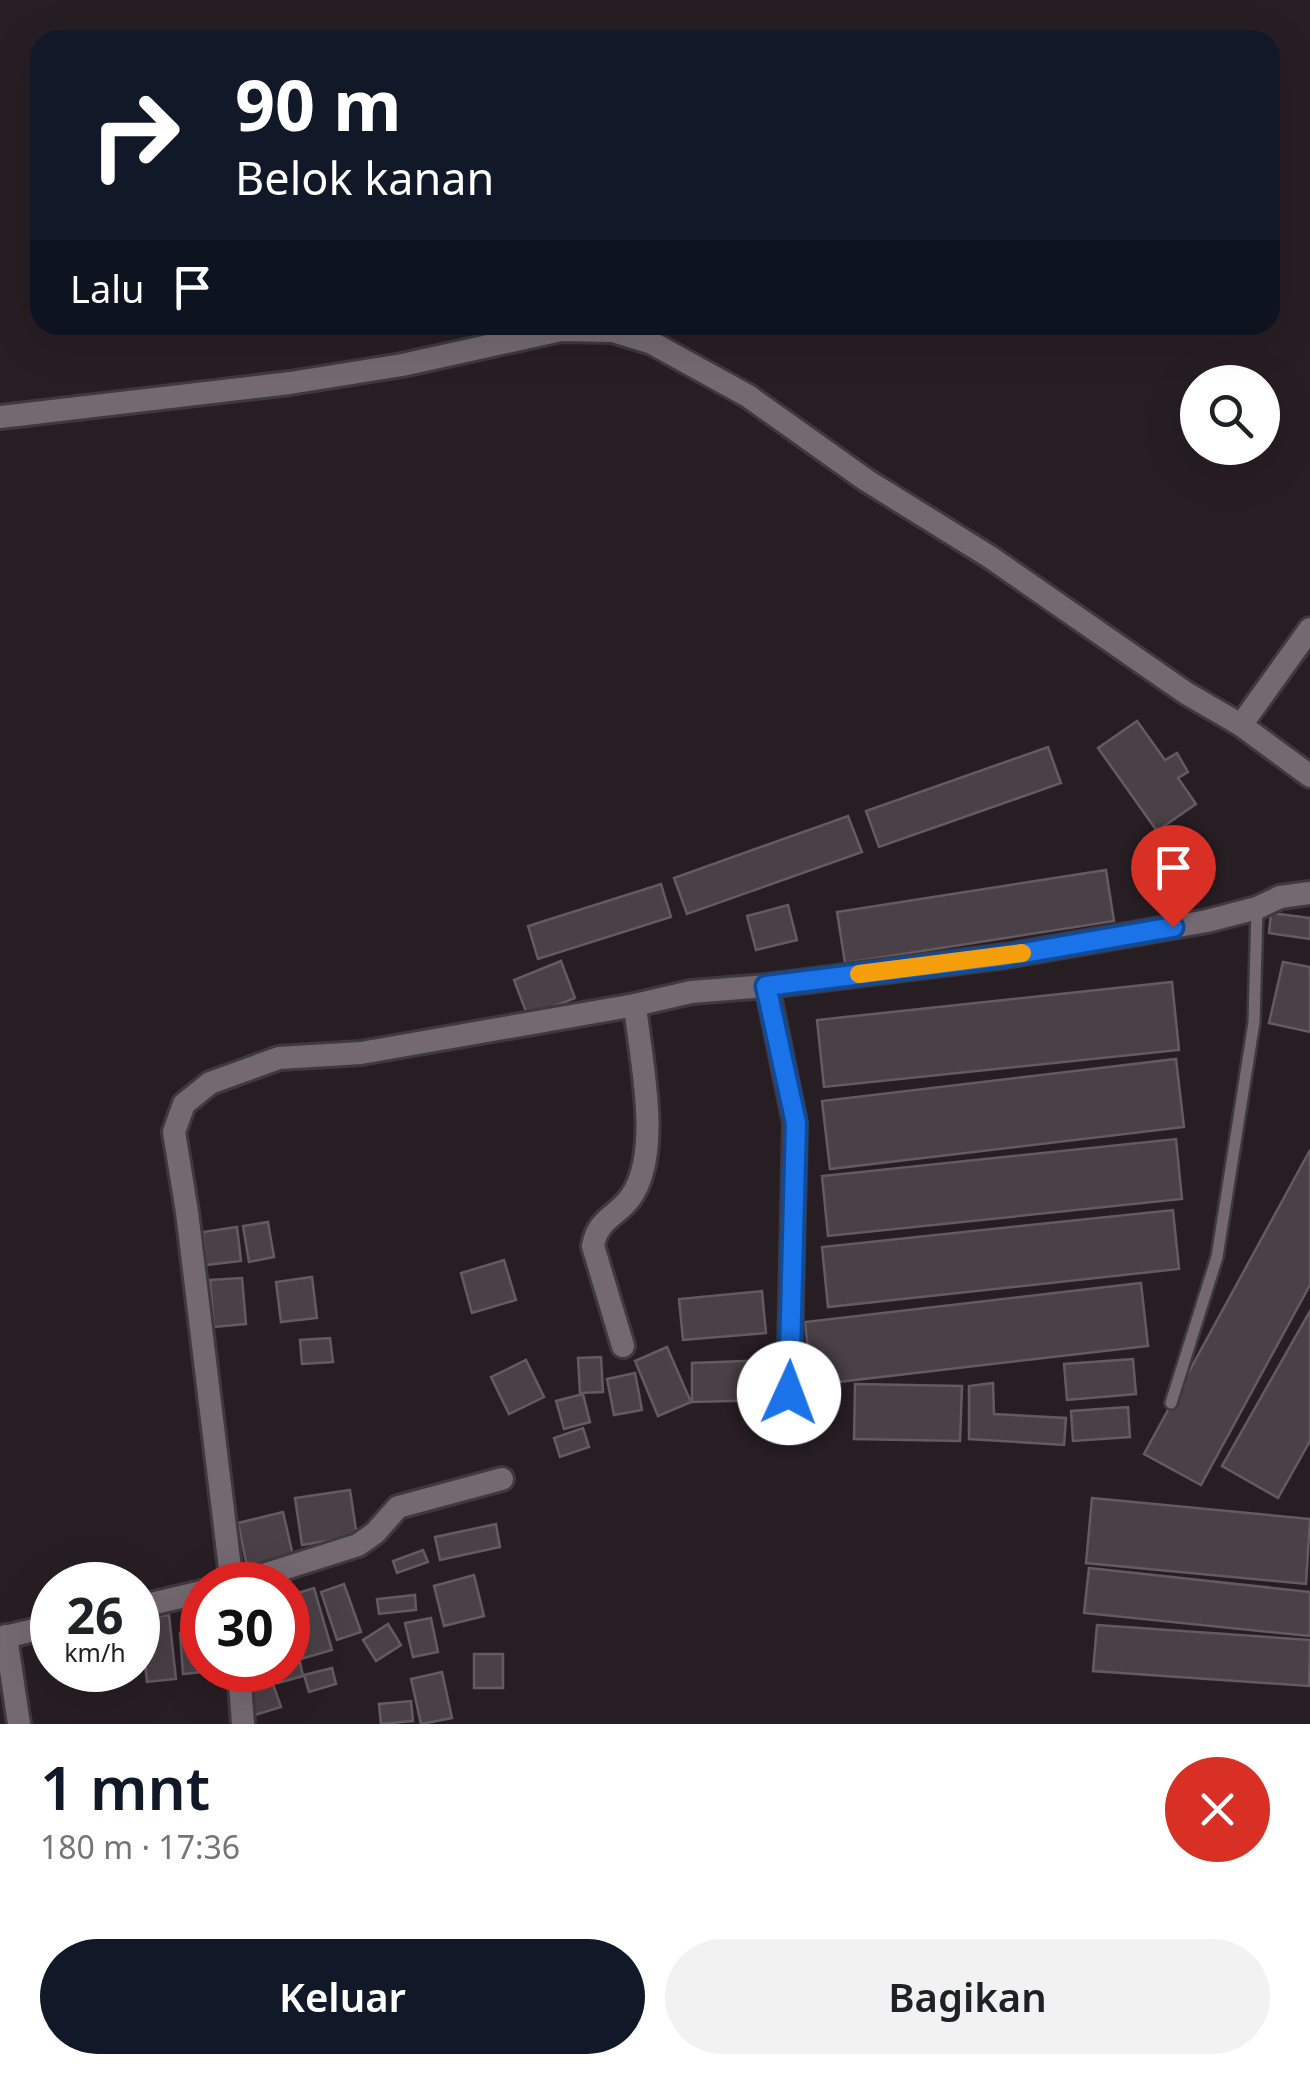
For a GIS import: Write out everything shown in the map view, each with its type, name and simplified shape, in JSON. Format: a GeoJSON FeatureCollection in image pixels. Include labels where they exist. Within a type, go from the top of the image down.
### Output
{"type":"FeatureCollection","features":[{"type":"Feature","properties":{"kind":"street"},"geometry":{"type":"LineString","coordinates":[[0,418],[290,383],[402,365],[538,335]]}},
{"type":"Feature","properties":{"kind":"street"},"geometry":{"type":"LineString","coordinates":[[626,335],[652,343],[748,396],[866,480],[990,557],[1186,693],[1241,724],[1310,776]]}},
{"type":"Feature","properties":{"kind":"street"},"geometry":{"type":"LineString","coordinates":[[1241,724],[1310,628]]}},
{"type":"Feature","properties":{"kind":"street"},"geometry":{"type":"LineString","coordinates":[[229,1562],[190,1231],[174,1132],[184,1104],[210,1083],[279,1058],[362,1052],[691,992],[1006,956],[1207,921],[1257,908],[1280,896],[1310,893]]}},
{"type":"Feature","properties":{"kind":"street"},"geometry":{"type":"LineString","coordinates":[[766,986],[796,1123],[789,1393]]}},
{"type":"Feature","properties":{"kind":"street"},"geometry":{"type":"LineString","coordinates":[[623,1346],[593,1246],[596,1230],[634,1192],[646,1159],[646,1113],[635,1005]]}},
{"type":"Feature","properties":{"kind":"street"},"geometry":{"type":"LineString","coordinates":[[303,1562],[358,1544],[375,1533],[398,1507],[502,1479]]}},
{"type":"Feature","properties":{"kind":"street"},"geometry":{"type":"LineString","coordinates":[[19,1724],[3,1637],[30,1631]]}},
{"type":"Feature","properties":{"kind":"street"},"geometry":{"type":"LineString","coordinates":[[241,1692],[244,1724]]}},
{"type":"Feature","properties":{"kind":"lane"},"geometry":{"type":"LineString","coordinates":[[1171,1403],[1217,1257],[1254,1022],[1257,908]]}},
{"type":"Feature","properties":{"kind":"building"},"geometry":{"type":"Polygon","coordinates":[[[1137,721],[1165,760],[1177,753],[1188,772],[1178,778],[1196,804],[1157,831],[1098,748],[1137,721]]]}},
{"type":"Feature","properties":{"kind":"building"},"geometry":{"type":"Polygon","coordinates":[[[1048,747],[1061,783],[879,847],[866,811],[1048,747]]]}},
{"type":"Feature","properties":{"kind":"building"},"geometry":{"type":"Polygon","coordinates":[[[848,816],[862,852],[687,914],[674,878],[848,816]]]}},
{"type":"Feature","properties":{"kind":"building"},"geometry":{"type":"Polygon","coordinates":[[[1106,870],[1114,921],[845,963],[837,912],[1106,870]]]}},
{"type":"Feature","properties":{"kind":"building"},"geometry":{"type":"Polygon","coordinates":[[[661,884],[671,917],[538,959],[528,926],[661,884]]]}},
{"type":"Feature","properties":{"kind":"building"},"geometry":{"type":"Polygon","coordinates":[[[788,905],[797,940],[756,950],[747,916],[788,905]]]}},
{"type":"Feature","properties":{"kind":"building"},"geometry":{"type":"Polygon","coordinates":[[[1271,913],[1310,918],[1310,939],[1269,933],[1271,913]]]}},
{"type":"Feature","properties":{"kind":"building"},"geometry":{"type":"Polygon","coordinates":[[[561,961],[575,998],[528,1017],[514,980],[561,961]]]}},
{"type":"Feature","properties":{"kind":"building"},"geometry":{"type":"Polygon","coordinates":[[[1283,962],[1310,967],[1310,1032],[1269,1023],[1283,962]]]}},
{"type":"Feature","properties":{"kind":"building"},"geometry":{"type":"Polygon","coordinates":[[[1172,982],[1179,1050],[824,1087],[817,1020],[1172,982]]]}},
{"type":"Feature","properties":{"kind":"building"},"geometry":{"type":"Polygon","coordinates":[[[1176,1059],[1184,1127],[830,1169],[822,1101],[1176,1059]]]}},
{"type":"Feature","properties":{"kind":"building"},"geometry":{"type":"Polygon","coordinates":[[[1176,1139],[1182,1199],[828,1236],[822,1176],[1176,1139]]]}},
{"type":"Feature","properties":{"kind":"building"},"geometry":{"type":"Polygon","coordinates":[[[1310,1150],[1310,1285],[1201,1485],[1144,1454],[1310,1150]]]}},
{"type":"Feature","properties":{"kind":"building"},"geometry":{"type":"Polygon","coordinates":[[[1173,1210],[1179,1269],[828,1307],[822,1247],[1173,1210]]]}},
{"type":"Feature","properties":{"kind":"building"},"geometry":{"type":"Polygon","coordinates":[[[268,1222],[274,1257],[249,1262],[243,1226],[268,1222]]]}},
{"type":"Feature","properties":{"kind":"building"},"geometry":{"type":"Polygon","coordinates":[[[237,1227],[241,1261],[206,1265],[203,1232],[237,1227]]]}},
{"type":"Feature","properties":{"kind":"building"},"geometry":{"type":"Polygon","coordinates":[[[504,1260],[516,1300],[472,1313],[461,1273],[504,1260]]]}},
{"type":"Feature","properties":{"kind":"building"},"geometry":{"type":"Polygon","coordinates":[[[312,1277],[317,1318],[281,1322],[276,1282],[312,1277]]]}},
{"type":"Feature","properties":{"kind":"building"},"geometry":{"type":"Polygon","coordinates":[[[242,1278],[246,1324],[214,1327],[210,1280],[242,1278]]]}},
{"type":"Feature","properties":{"kind":"building"},"geometry":{"type":"Polygon","coordinates":[[[1141,1283],[1148,1346],[812,1385],[805,1322],[1141,1283]]]}},
{"type":"Feature","properties":{"kind":"building"},"geometry":{"type":"Polygon","coordinates":[[[762,1291],[766,1333],[683,1340],[679,1299],[762,1291]]]}},
{"type":"Feature","properties":{"kind":"building"},"geometry":{"type":"Polygon","coordinates":[[[1310,1311],[1310,1441],[1278,1498],[1222,1466],[1310,1311]]]}},
{"type":"Feature","properties":{"kind":"building"},"geometry":{"type":"Polygon","coordinates":[[[330,1338],[333,1362],[302,1364],[300,1340],[330,1338]]]}},
{"type":"Feature","properties":{"kind":"building"},"geometry":{"type":"Polygon","coordinates":[[[667,1347],[691,1402],[658,1416],[635,1361],[667,1347]]]}},
{"type":"Feature","properties":{"kind":"building"},"geometry":{"type":"Polygon","coordinates":[[[601,1357],[603,1392],[580,1393],[578,1358],[601,1357]]]}},
{"type":"Feature","properties":{"kind":"building"},"geometry":{"type":"Polygon","coordinates":[[[1133,1359],[1136,1394],[1067,1400],[1064,1364],[1133,1359]]]}},
{"type":"Feature","properties":{"kind":"building"},"geometry":{"type":"Polygon","coordinates":[[[526,1360],[544,1397],[509,1414],[491,1377],[526,1360]]]}},
{"type":"Feature","properties":{"kind":"building"},"geometry":{"type":"Polygon","coordinates":[[[769,1360],[770,1400],[692,1402],[692,1363],[769,1360]]]}},
{"type":"Feature","properties":{"kind":"building"},"geometry":{"type":"Polygon","coordinates":[[[635,1373],[642,1410],[614,1415],[607,1379],[635,1373]]]}},
{"type":"Feature","properties":{"kind":"building"},"geometry":{"type":"Polygon","coordinates":[[[993,1383],[994,1414],[1066,1418],[1064,1445],[969,1439],[969,1386],[993,1383]]]}},
{"type":"Feature","properties":{"kind":"building"},"geometry":{"type":"Polygon","coordinates":[[[855,1384],[962,1386],[960,1441],[854,1439],[855,1384]]]}},
{"type":"Feature","properties":{"kind":"building"},"geometry":{"type":"Polygon","coordinates":[[[583,1394],[590,1422],[564,1429],[556,1401],[583,1394]]]}},
{"type":"Feature","properties":{"kind":"building"},"geometry":{"type":"Polygon","coordinates":[[[1128,1407],[1130,1437],[1073,1441],[1071,1411],[1128,1407]]]}},
{"type":"Feature","properties":{"kind":"building"},"geometry":{"type":"Polygon","coordinates":[[[583,1428],[589,1447],[560,1457],[554,1438],[583,1428]]]}},
{"type":"Feature","properties":{"kind":"building"},"geometry":{"type":"Polygon","coordinates":[[[350,1490],[357,1536],[302,1545],[295,1498],[350,1490]]]}},
{"type":"Feature","properties":{"kind":"building"},"geometry":{"type":"Polygon","coordinates":[[[1092,1498],[1310,1519],[1306,1584],[1086,1563],[1092,1498]]]}},
{"type":"Feature","properties":{"kind":"building"},"geometry":{"type":"Polygon","coordinates":[[[283,1512],[294,1560],[246,1562],[238,1523],[283,1512]]]}},
{"type":"Feature","properties":{"kind":"building"},"geometry":{"type":"Polygon","coordinates":[[[496,1524],[500,1547],[440,1560],[435,1537],[496,1524]]]}},
{"type":"Feature","properties":{"kind":"building"},"geometry":{"type":"Polygon","coordinates":[[[423,1550],[428,1562],[397,1573],[393,1561],[423,1550]]]}},
{"type":"Feature","properties":{"kind":"building"},"geometry":{"type":"Polygon","coordinates":[[[1089,1568],[1310,1592],[1310,1636],[1084,1613],[1089,1568]]]}},
{"type":"Feature","properties":{"kind":"building"},"geometry":{"type":"Polygon","coordinates":[[[474,1575],[484,1616],[444,1626],[434,1586],[474,1575]]]}},
{"type":"Feature","properties":{"kind":"building"},"geometry":{"type":"Polygon","coordinates":[[[344,1584],[361,1632],[337,1640],[321,1592],[344,1584]]]}},
{"type":"Feature","properties":{"kind":"building"},"geometry":{"type":"Polygon","coordinates":[[[314,1588],[332,1650],[310,1656],[310,1589],[314,1588]]]}},
{"type":"Feature","properties":{"kind":"building"},"geometry":{"type":"Polygon","coordinates":[[[415,1595],[416,1610],[379,1614],[377,1599],[415,1595]]]}},
{"type":"Feature","properties":{"kind":"building"},"geometry":{"type":"Polygon","coordinates":[[[169,1615],[176,1679],[160,1681],[160,1616],[169,1615]]]}},
{"type":"Feature","properties":{"kind":"building"},"geometry":{"type":"Polygon","coordinates":[[[431,1618],[438,1652],[413,1657],[405,1623],[431,1618]]]}},
{"type":"Feature","properties":{"kind":"building"},"geometry":{"type":"Polygon","coordinates":[[[388,1624],[401,1645],[376,1661],[363,1640],[388,1624]]]}},
{"type":"Feature","properties":{"kind":"building"},"geometry":{"type":"Polygon","coordinates":[[[1097,1625],[1310,1640],[1309,1686],[1093,1671],[1097,1625]]]}},
{"type":"Feature","properties":{"kind":"building"},"geometry":{"type":"Polygon","coordinates":[[[474,1654],[503,1654],[503,1688],[474,1688],[474,1654]]]}},
{"type":"Feature","properties":{"kind":"building"},"geometry":{"type":"Polygon","coordinates":[[[332,1668],[336,1684],[310,1692],[310,1674],[332,1668]]]}},
{"type":"Feature","properties":{"kind":"building"},"geometry":{"type":"Polygon","coordinates":[[[442,1672],[452,1718],[421,1724],[411,1679],[442,1672]]]}},
{"type":"Feature","properties":{"kind":"building"},"geometry":{"type":"Polygon","coordinates":[[[248,1692],[276,1692],[281,1707],[255,1715],[248,1692]]]}},
{"type":"Feature","properties":{"kind":"building"},"geometry":{"type":"Polygon","coordinates":[[[411,1701],[413,1721],[381,1724],[379,1704],[411,1701]]]}},
{"type":"Feature","properties":{"kind":"slow traffic"},"geometry":{"type":"LineString","coordinates":[[859,974],[1022,953]]}},
{"type":"Feature","properties":{"kind":"route"},"geometry":{"type":"LineString","coordinates":[[789,1393],[796,1123],[766,986],[1006,956],[1173,927]]}}]}
